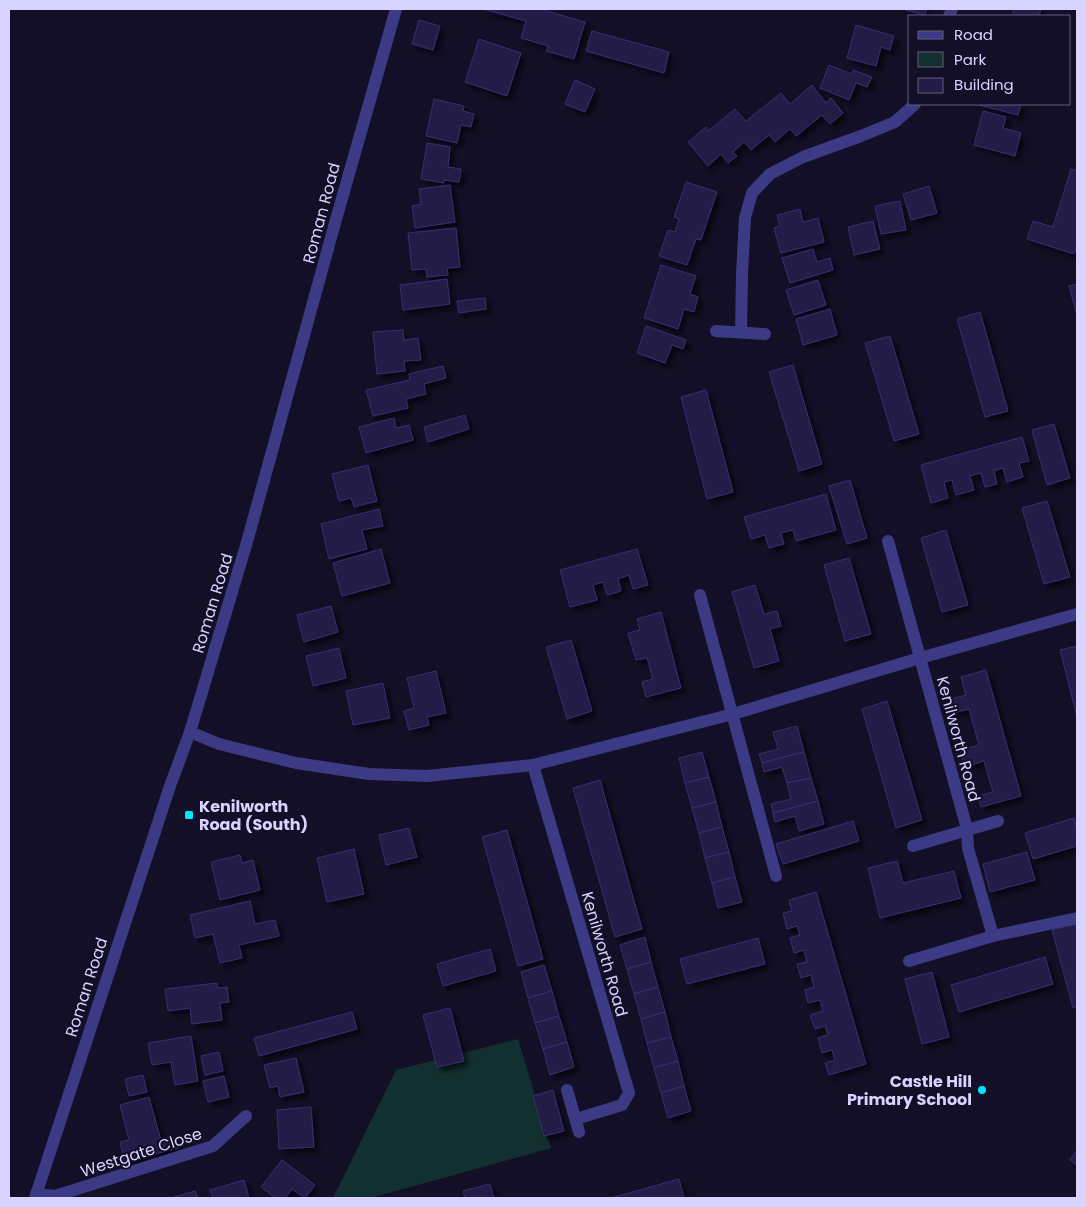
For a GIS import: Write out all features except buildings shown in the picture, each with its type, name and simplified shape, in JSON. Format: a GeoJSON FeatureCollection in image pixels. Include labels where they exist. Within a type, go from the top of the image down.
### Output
{"type":"FeatureCollection","features":[{"type":"Feature","properties":{"kind":"street","name":"Roman Road"},"geometry":{"type":"LineString","coordinates":[[35,1196],[170,786],[190,732],[250,533],[396,9]]}},
{"type":"Feature","properties":{"kind":"street"},"geometry":{"type":"LineString","coordinates":[[742,332],[742,273],[745,218],[752,193],[770,174],[803,157],[895,122],[914,105]]}},
{"type":"Feature","properties":{"kind":"street"},"geometry":{"type":"LineString","coordinates":[[716,331],[765,334]]}},
{"type":"Feature","properties":{"kind":"street","name":"Kenilworth Road"},"geometry":{"type":"LineString","coordinates":[[888,541],[967,829],[968,848],[993,936]]}},
{"type":"Feature","properties":{"kind":"street"},"geometry":{"type":"LineString","coordinates":[[700,596],[776,876]]}},
{"type":"Feature","properties":{"kind":"street","name":"Kenilworth Road"},"geometry":{"type":"LineString","coordinates":[[190,732],[219,744],[296,763],[369,774],[427,776],[533,765],[733,714],[920,658],[1077,614]]}},
{"type":"Feature","properties":{"kind":"street","name":"Kenilworth Road"},"geometry":{"type":"LineString","coordinates":[[533,765],[628,1092],[622,1105],[576,1119]]}},
{"type":"Feature","properties":{"kind":"street"},"geometry":{"type":"LineString","coordinates":[[914,846],[998,820]]}},
{"type":"Feature","properties":{"kind":"street"},"geometry":{"type":"LineString","coordinates":[[909,961],[993,936],[1077,918]]}},
{"type":"Feature","properties":{"kind":"street"},"geometry":{"type":"LineString","coordinates":[[568,1090],[579,1132]]}},
{"type":"Feature","properties":{"kind":"street","name":"Westgate Close"},"geometry":{"type":"LineString","coordinates":[[35,1196],[55,1196],[213,1146],[246,1116]]}},
{"type":"Feature","properties":{"kind":"green space"},"geometry":{"type":"Polygon","coordinates":[[[518,1039],[551,1148],[371,1198],[333,1198],[396,1070],[518,1039]]]}},
{"type":"Feature","properties":{"kind":"place","name":"Kenilworth Road (South)"},"geometry":{"type":"Point","coordinates":[189,815]}},
{"type":"Feature","properties":{"kind":"place","name":"Castle Hill Primary School"},"geometry":{"type":"Point","coordinates":[982,1090]}}]}
